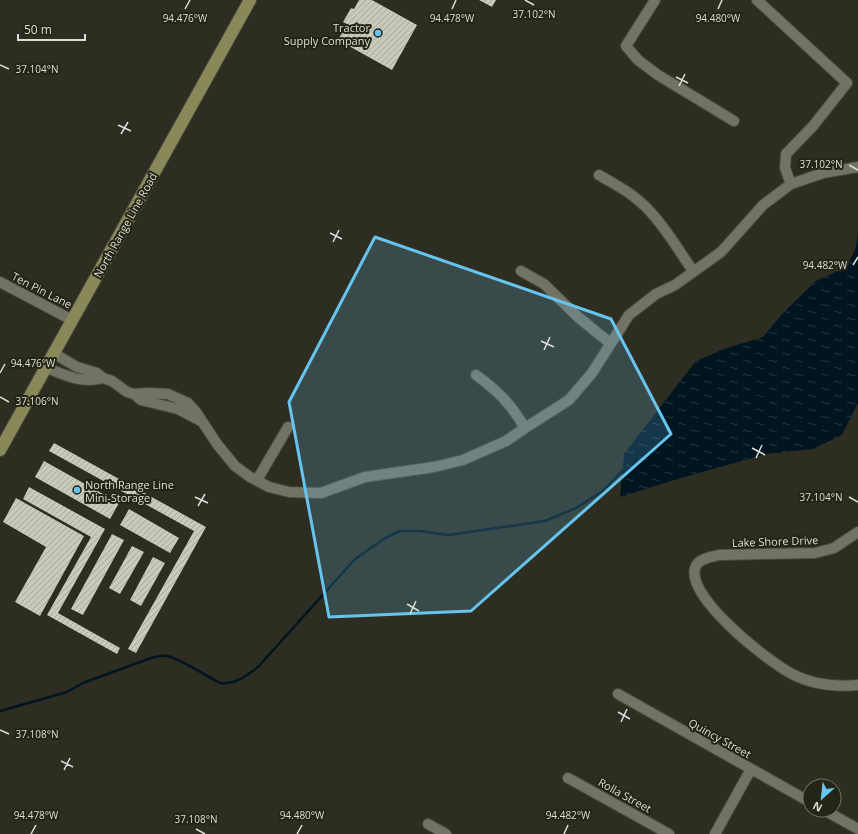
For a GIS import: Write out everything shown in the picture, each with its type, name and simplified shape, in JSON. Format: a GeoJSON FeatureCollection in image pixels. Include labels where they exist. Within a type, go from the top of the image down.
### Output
{"type":"FeatureCollection","features":[{"type":"Feature","properties":{"kind":"main road","name":"North Range Line Road"},"geometry":{"type":"LineString","coordinates":[[0,450],[250,0]]}},
{"type":"Feature","properties":{"kind":"street"},"geometry":{"type":"LineString","coordinates":[[655,0],[626,46],[638,60],[658,75],[734,121]]}},
{"type":"Feature","properties":{"kind":"street"},"geometry":{"type":"LineString","coordinates":[[757,0],[847,83],[813,126],[786,154],[785,168],[791,184]]}},
{"type":"Feature","properties":{"kind":"street"},"geometry":{"type":"LineString","coordinates":[[53,353],[77,367],[97,373],[103,378],[112,381],[127,392],[134,394],[168,394],[188,403],[196,412],[217,444],[235,466],[269,487],[289,492],[321,493],[365,477],[426,468],[463,460],[506,441],[569,400],[592,373],[629,315],[656,294],[675,285],[692,271],[721,252],[763,205],[791,184],[823,173],[858,167]]}},
{"type":"Feature","properties":{"kind":"street"},"geometry":{"type":"LineString","coordinates":[[599,175],[638,200],[666,232],[692,271]]}},
{"type":"Feature","properties":{"kind":"street"},"geometry":{"type":"LineString","coordinates":[[521,271],[544,284],[578,317],[610,343]]}},
{"type":"Feature","properties":{"kind":"street","name":"Ten Pin Lane"},"geometry":{"type":"LineString","coordinates":[[0,282],[72,320]]}},
{"type":"Feature","properties":{"kind":"street"},"geometry":{"type":"LineString","coordinates":[[46,367],[84,381],[94,381],[103,378]]}},
{"type":"Feature","properties":{"kind":"street"},"geometry":{"type":"LineString","coordinates":[[476,375],[495,389],[515,411],[525,428]]}},
{"type":"Feature","properties":{"kind":"street"},"geometry":{"type":"LineString","coordinates":[[257,480],[288,427]]}},
{"type":"Feature","properties":{"kind":"street","name":"Lake Shore Drive"},"geometry":{"type":"LineString","coordinates":[[858,532],[834,548],[815,553],[719,555],[698,563],[694,571],[696,584],[715,610],[730,627],[792,674],[812,682],[838,687],[858,685]]}},
{"type":"Feature","properties":{"kind":"street","name":"Quincy Street"},"geometry":{"type":"LineString","coordinates":[[618,694],[802,798]]}},
{"type":"Feature","properties":{"kind":"street"},"geometry":{"type":"LineString","coordinates":[[715,834],[751,769]]}},
{"type":"Feature","properties":{"kind":"street","name":"Rolla Street"},"geometry":{"type":"LineString","coordinates":[[568,778],[669,834]]}},
{"type":"Feature","properties":{"kind":"street"},"geometry":{"type":"LineString","coordinates":[[838,818],[858,829]]}},
{"type":"Feature","properties":{"kind":"street"},"geometry":{"type":"LineString","coordinates":[[428,824],[446,834]]}},
{"type":"Feature","properties":{"kind":"highlighted area"},"geometry":{"type":"Polygon","coordinates":[[[375,237],[611,319],[671,434],[471,611],[329,617],[289,402],[375,237]]]}},
{"type":"Feature","properties":{"kind":"water"},"geometry":{"type":"Polygon","coordinates":[[[858,231],[858,403],[842,435],[813,449],[766,454],[620,497],[624,454],[696,361],[724,349],[763,337],[784,312],[816,281],[847,267],[856,247],[858,231]]]}},
{"type":"Feature","properties":{"kind":"building","name":"Tractor Supply Company"},"geometry":{"type":"Polygon","coordinates":[[[359,0],[372,0],[417,25],[392,70],[338,40],[347,24],[343,22],[351,8],[354,9],[359,0]]]}},
{"type":"Feature","properties":{"kind":"building"},"geometry":{"type":"Polygon","coordinates":[[[479,0],[496,0],[492,7],[479,0]]]}},
{"type":"Feature","properties":{"kind":"building"},"geometry":{"type":"Polygon","coordinates":[[[54,443],[206,527],[136,653],[128,649],[194,531],[49,451],[54,443]]]}},
{"type":"Feature","properties":{"kind":"building","name":"North Range Line Mini-Storage"},"geometry":{"type":"Polygon","coordinates":[[[44,461],[119,503],[110,519],[35,477],[44,461]]]}},
{"type":"Feature","properties":{"kind":"building"},"geometry":{"type":"Polygon","coordinates":[[[29,487],[105,529],[58,613],[120,648],[117,654],[47,615],[91,537],[23,499],[29,487]]]}},
{"type":"Feature","properties":{"kind":"building"},"geometry":{"type":"Polygon","coordinates":[[[16,498],[84,536],[40,616],[15,602],[46,547],[3,522],[16,498]]]}},
{"type":"Feature","properties":{"kind":"building"},"geometry":{"type":"Polygon","coordinates":[[[129,509],[179,538],[170,553],[120,525],[129,509]]]}},
{"type":"Feature","properties":{"kind":"building"},"geometry":{"type":"Polygon","coordinates":[[[112,534],[124,540],[83,615],[71,609],[112,534]]]}},
{"type":"Feature","properties":{"kind":"building"},"geometry":{"type":"Polygon","coordinates":[[[132,546],[144,552],[120,594],[109,588],[132,546]]]}},
{"type":"Feature","properties":{"kind":"building"},"geometry":{"type":"Polygon","coordinates":[[[153,557],[165,563],[141,606],[130,600],[153,557]]]}},
{"type":"Feature","properties":{"kind":"waterway"},"geometry":{"type":"LineString","coordinates":[[0,711],[67,692],[83,683],[151,658],[161,656],[167,656],[179,660],[220,683],[231,683],[245,677],[258,667],[355,559],[385,538],[400,531],[419,531],[449,535],[545,521],[576,508],[603,491],[622,471]]}},
{"type":"Feature","properties":{"kind":"place","name":"Tractor Supply Company"},"geometry":{"type":"Point","coordinates":[378,33]}},
{"type":"Feature","properties":{"kind":"place","name":"North Range Line Mini-Storage"},"geometry":{"type":"Point","coordinates":[77,490]}}]}
